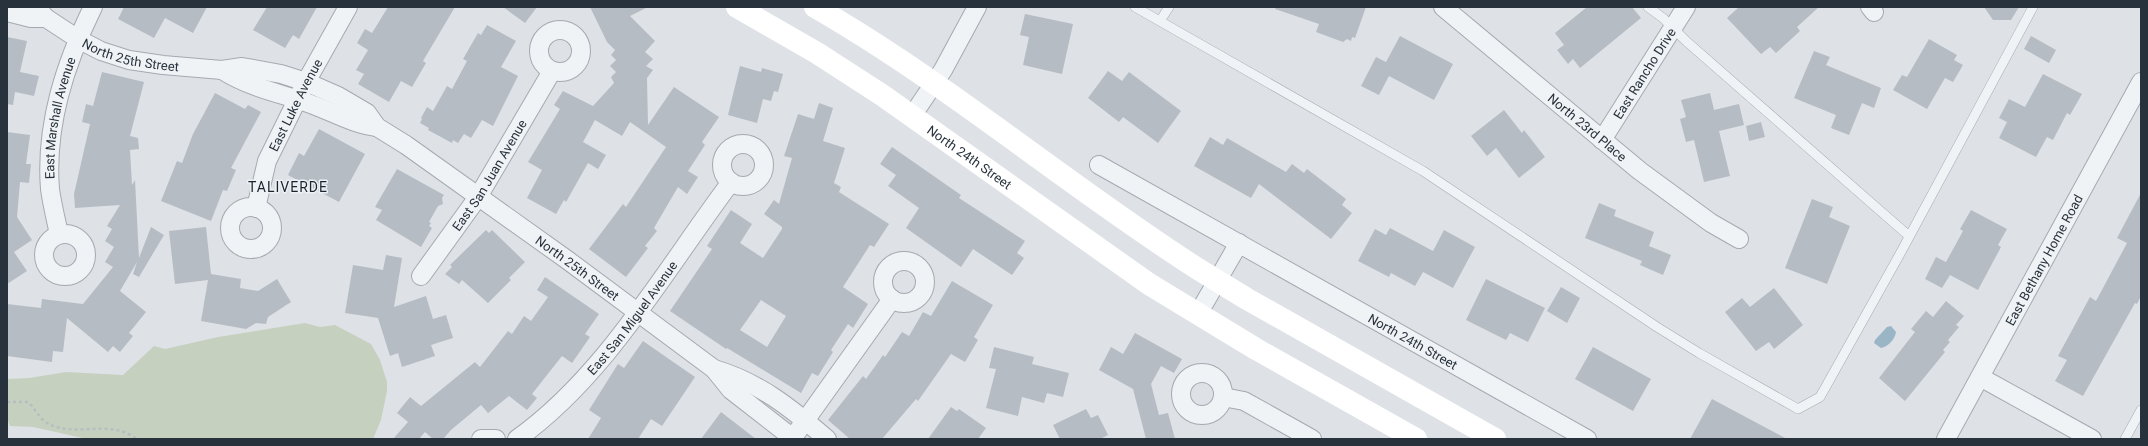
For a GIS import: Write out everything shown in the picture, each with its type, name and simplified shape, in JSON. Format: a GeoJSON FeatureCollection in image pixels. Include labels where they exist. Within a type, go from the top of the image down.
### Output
{"type":"FeatureCollection","features":[{"type":"Feature","properties":{"kind":"main road","name":"North 24th Street"},"geometry":{"type":"LineString","coordinates":[[737,7],[817,53],[912,116],[1149,284],[1256,349],[1416,439]]}},
{"type":"Feature","properties":{"kind":"main road"},"geometry":{"type":"LineString","coordinates":[[815,7],[852,28],[933,83],[1169,251],[1217,281],[1495,439]]}},
{"type":"Feature","properties":{"kind":"street","name":"East Marshall Avenue"},"geometry":{"type":"LineString","coordinates":[[59,234],[50,190],[50,154],[53,118],[60,90],[78,39],[93,7]]}},
{"type":"Feature","properties":{"kind":"street","name":"East Luke Avenue"},"geometry":{"type":"LineString","coordinates":[[256,208],[267,161],[296,100],[348,7]]}},
{"type":"Feature","properties":{"kind":"street"},"geometry":{"type":"LineString","coordinates":[[912,116],[977,7]]}},
{"type":"Feature","properties":{"kind":"street","name":"North 23rd Place"},"geometry":{"type":"LineString","coordinates":[[1443,7],[1602,140],[1674,197],[1739,239]]}},
{"type":"Feature","properties":{"kind":"street","name":"East Rancho Drive"},"geometry":{"type":"LineString","coordinates":[[1602,140],[1686,7]]}},
{"type":"Feature","properties":{"kind":"street","name":"North 25th Street"},"geometry":{"type":"LineString","coordinates":[[7,12],[31,18],[41,13],[78,39],[101,50],[129,60],[222,70],[242,67],[281,74],[306,82],[338,96],[367,113],[377,127],[478,197],[714,369],[731,390],[793,439]]}},
{"type":"Feature","properties":{"kind":"street","name":"North 25th Street"},"geometry":{"type":"LineString","coordinates":[[222,70],[238,80],[362,125],[377,127]]}},
{"type":"Feature","properties":{"kind":"street","name":"East San Juan Avenue"},"geometry":{"type":"LineString","coordinates":[[421,276],[478,197],[552,71]]}},
{"type":"Feature","properties":{"kind":"street","name":"East Bethany Home Road"},"geometry":{"type":"LineString","coordinates":[[1946,439],[2141,82]]}},
{"type":"Feature","properties":{"kind":"street","name":"North 24th Street"},"geometry":{"type":"LineString","coordinates":[[1100,165],[1587,439]]}},
{"type":"Feature","properties":{"kind":"street","name":"East San Miguel Avenue"},"geometry":{"type":"LineString","coordinates":[[517,439],[565,398],[590,371],[637,312],[731,182]]}},
{"type":"Feature","properties":{"kind":"street"},"geometry":{"type":"LineString","coordinates":[[1198,314],[1239,243]]}},
{"type":"Feature","properties":{"kind":"street"},"geometry":{"type":"LineString","coordinates":[[793,439],[892,299]]}},
{"type":"Feature","properties":{"kind":"street","name":"North 25th Street"},"geometry":{"type":"LineString","coordinates":[[714,369],[738,376],[771,395],[827,439]]}},
{"type":"Feature","properties":{"kind":"street"},"geometry":{"type":"LineString","coordinates":[[1980,378],[2092,439]]}},
{"type":"Feature","properties":{"kind":"street"},"geometry":{"type":"LineString","coordinates":[[1223,397],[1244,401],[1310,439]]}},
{"type":"Feature","properties":{"kind":"street"},"geometry":{"type":"LineString","coordinates":[[481,439],[496,439]]}},
{"type":"Feature","properties":{"kind":"lane"},"geometry":{"type":"LineString","coordinates":[[1134,7],[1423,171],[1657,327],[1798,409],[1820,397],[1909,236],[2031,8]]}},
{"type":"Feature","properties":{"kind":"lane"},"geometry":{"type":"LineString","coordinates":[[1160,21],[1169,7]]}},
{"type":"Feature","properties":{"kind":"lane"},"geometry":{"type":"LineString","coordinates":[[1648,7],[1909,236]]}},
{"type":"Feature","properties":{"kind":"lane"},"geometry":{"type":"LineString","coordinates":[[2125,439],[2141,410]]}},
{"type":"Feature","properties":{"kind":"path"},"geometry":{"type":"LineString","coordinates":[[7,402],[28,402],[43,420],[56,427],[79,430],[101,428],[120,431],[137,439]]}},
{"type":"Feature","properties":{"kind":"green space"},"geometry":{"type":"Polygon","coordinates":[[[305,323],[320,327],[335,325],[371,344],[380,360],[387,382],[387,391],[381,420],[373,439],[87,439],[33,427],[10,426],[7,418],[7,379],[29,378],[66,372],[123,375],[154,346],[165,349],[218,337],[305,323]]]}},
{"type":"Feature","properties":{"kind":"water"},"geometry":{"type":"Polygon","coordinates":[[[1891,326],[1896,332],[1894,337],[1889,344],[1881,348],[1874,343],[1875,340],[1887,327],[1891,326]]]}},
{"type":"Feature","properties":{"kind":"building"},"geometry":{"type":"Polygon","coordinates":[[[124,7],[207,7],[193,33],[165,18],[154,38],[118,19],[124,7]]]}},
{"type":"Feature","properties":{"kind":"building"},"geometry":{"type":"Polygon","coordinates":[[[267,7],[317,7],[299,39],[293,35],[285,48],[253,30],[267,7]]]}},
{"type":"Feature","properties":{"kind":"building"},"geometry":{"type":"Polygon","coordinates":[[[388,7],[455,7],[423,61],[426,63],[412,87],[401,81],[389,102],[358,84],[364,74],[356,70],[368,50],[357,43],[365,29],[372,33],[388,7]]]}},
{"type":"Feature","properties":{"kind":"building"},"geometry":{"type":"Polygon","coordinates":[[[503,7],[537,7],[525,23],[503,7]]]}},
{"type":"Feature","properties":{"kind":"building"},"geometry":{"type":"Polygon","coordinates":[[[590,7],[648,7],[630,16],[655,41],[645,52],[653,59],[646,66],[653,70],[647,78],[648,125],[674,87],[719,117],[702,142],[705,145],[688,171],[698,177],[687,194],[678,187],[654,228],[657,231],[645,246],[648,248],[626,277],[589,249],[623,204],[626,207],[666,147],[630,122],[622,136],[595,120],[583,142],[606,155],[598,169],[588,163],[566,202],[564,200],[556,214],[527,198],[542,170],[528,162],[560,109],[554,105],[563,91],[593,106],[614,83],[611,77],[616,72],[610,66],[616,60],[611,55],[615,50],[607,42],[590,7]]]}},
{"type":"Feature","properties":{"kind":"building"},"geometry":{"type":"Polygon","coordinates":[[[1276,7],[1366,7],[1355,38],[1352,37],[1351,41],[1347,39],[1343,42],[1316,32],[1319,24],[1275,9],[1276,7]]]}},
{"type":"Feature","properties":{"kind":"building"},"geometry":{"type":"Polygon","coordinates":[[[1587,7],[1632,7],[1641,18],[1580,68],[1573,59],[1568,64],[1557,50],[1564,45],[1555,33],[1587,7]]]}},
{"type":"Feature","properties":{"kind":"building"},"geometry":{"type":"Polygon","coordinates":[[[1739,7],[1819,7],[1797,27],[1800,31],[1776,53],[1770,47],[1761,54],[1727,18],[1739,7]]]}},
{"type":"Feature","properties":{"kind":"building"},"geometry":{"type":"Polygon","coordinates":[[[1984,7],[2019,7],[2011,20],[1993,20],[1984,7]]]}},
{"type":"Feature","properties":{"kind":"building"},"geometry":{"type":"Polygon","coordinates":[[[1025,14],[1073,24],[1062,74],[1023,65],[1029,37],[1020,35],[1025,14]]]}},
{"type":"Feature","properties":{"kind":"building"},"geometry":{"type":"Polygon","coordinates":[[[487,25],[516,41],[501,67],[518,76],[493,126],[482,120],[471,138],[464,134],[458,143],[453,140],[452,143],[428,130],[429,128],[420,123],[421,118],[427,107],[433,111],[447,86],[452,89],[467,61],[463,59],[478,33],[481,35],[487,25]]]}},
{"type":"Feature","properties":{"kind":"building"},"geometry":{"type":"Polygon","coordinates":[[[1400,36],[1453,64],[1434,100],[1389,76],[1379,95],[1361,86],[1376,57],[1386,62],[1400,36]]]}},
{"type":"Feature","properties":{"kind":"building"},"geometry":{"type":"Polygon","coordinates":[[[2031,36],[2056,50],[2049,63],[2024,49],[2031,36]]]}},
{"type":"Feature","properties":{"kind":"building"},"geometry":{"type":"Polygon","coordinates":[[[7,37],[27,41],[20,72],[39,76],[34,96],[15,92],[13,105],[7,104],[7,37]]]}},
{"type":"Feature","properties":{"kind":"building"},"geometry":{"type":"Polygon","coordinates":[[[1929,39],[1957,55],[1954,60],[1963,65],[1953,82],[1945,78],[1927,109],[1893,90],[1902,75],[1907,77],[1929,39]]]}},
{"type":"Feature","properties":{"kind":"building"},"geometry":{"type":"Polygon","coordinates":[[[1814,51],[1830,57],[1826,65],[1881,88],[1874,108],[1862,103],[1849,135],[1831,128],[1836,115],[1794,98],[1814,51]]]}},
{"type":"Feature","properties":{"kind":"building"},"geometry":{"type":"Polygon","coordinates":[[[740,66],[761,72],[762,68],[783,74],[778,92],[774,91],[771,101],[763,99],[757,123],[728,115],[740,66]]]}},
{"type":"Feature","properties":{"kind":"building"},"geometry":{"type":"Polygon","coordinates":[[[1108,71],[1122,81],[1129,72],[1181,111],[1158,143],[1123,117],[1119,122],[1088,98],[1108,71]]]}},
{"type":"Feature","properties":{"kind":"building"},"geometry":{"type":"Polygon","coordinates":[[[102,72],[144,82],[130,136],[138,138],[139,149],[130,150],[132,185],[135,180],[139,258],[151,227],[164,235],[139,277],[133,274],[137,262],[120,291],[146,312],[129,333],[133,336],[120,352],[113,346],[108,352],[67,318],[63,352],[53,351],[52,362],[7,356],[7,304],[41,308],[42,299],[83,304],[113,267],[105,262],[114,247],[105,241],[112,229],[107,226],[120,205],[75,208],[74,194],[90,124],[82,122],[86,104],[93,106],[102,72]]]}},
{"type":"Feature","properties":{"kind":"building"},"geometry":{"type":"Polygon","coordinates":[[[2043,74],[2082,94],[2070,115],[2067,113],[2053,140],[2047,137],[2036,157],[1999,138],[2007,122],[1999,118],[2009,99],[2025,107],[2043,74]]]}},
{"type":"Feature","properties":{"kind":"building"},"geometry":{"type":"Polygon","coordinates":[[[215,93],[245,109],[248,105],[261,112],[231,168],[236,170],[227,191],[223,190],[211,221],[161,201],[177,161],[182,163],[193,134],[215,93]]]}},
{"type":"Feature","properties":{"kind":"building"},"geometry":{"type":"Polygon","coordinates":[[[1710,93],[1714,110],[1739,104],[1744,125],[1719,131],[1730,176],[1704,182],[1694,140],[1686,142],[1680,119],[1686,117],[1681,100],[1710,93]]]}},
{"type":"Feature","properties":{"kind":"building"},"geometry":{"type":"Polygon","coordinates":[[[819,103],[833,108],[823,141],[845,148],[834,183],[841,187],[839,192],[889,224],[874,247],[870,245],[843,287],[868,304],[853,328],[848,324],[831,350],[833,352],[818,376],[812,373],[801,393],[727,348],[726,349],[670,311],[712,249],[707,246],[731,210],[752,224],[740,243],[763,258],[782,229],[782,227],[764,214],[774,200],[779,204],[792,158],[784,156],[798,114],[814,119],[819,103]],[[761,300],[740,330],[767,347],[786,316],[761,300]]]}},
{"type":"Feature","properties":{"kind":"building"},"geometry":{"type":"Polygon","coordinates":[[[1504,110],[1522,133],[1524,130],[1545,157],[1519,178],[1496,148],[1487,156],[1471,136],[1504,110]]]}},
{"type":"Feature","properties":{"kind":"building"},"geometry":{"type":"Polygon","coordinates":[[[1761,122],[1765,137],[1749,141],[1746,126],[1761,122]]]}},
{"type":"Feature","properties":{"kind":"building"},"geometry":{"type":"Polygon","coordinates":[[[319,129],[365,154],[339,202],[288,175],[299,153],[304,156],[319,129]]]}},
{"type":"Feature","properties":{"kind":"building"},"geometry":{"type":"Polygon","coordinates":[[[7,132],[30,135],[26,164],[31,164],[29,183],[20,182],[17,217],[32,240],[14,252],[27,271],[7,284],[7,132]]]}},
{"type":"Feature","properties":{"kind":"building"},"geometry":{"type":"Polygon","coordinates":[[[1210,137],[1223,145],[1227,138],[1286,172],[1292,164],[1304,173],[1307,169],[1346,199],[1342,205],[1352,213],[1331,239],[1259,184],[1251,198],[1194,166],[1210,137]]]}},
{"type":"Feature","properties":{"kind":"building"},"geometry":{"type":"Polygon","coordinates":[[[892,147],[961,195],[959,198],[1025,241],[1017,253],[1024,258],[1012,275],[973,249],[961,267],[906,228],[919,208],[888,186],[896,175],[880,164],[892,147]]]}},
{"type":"Feature","properties":{"kind":"building"},"geometry":{"type":"Polygon","coordinates":[[[397,169],[444,195],[442,198],[443,204],[438,206],[429,222],[431,223],[429,226],[432,228],[421,247],[376,220],[382,210],[375,207],[397,169]]]}},
{"type":"Feature","properties":{"kind":"building"},"geometry":{"type":"Polygon","coordinates":[[[2141,193],[2141,296],[2137,304],[2135,303],[2083,396],[2055,381],[2067,360],[2058,356],[2090,297],[2096,301],[2127,243],[2117,238],[2141,193]]]}},
{"type":"Feature","properties":{"kind":"building"},"geometry":{"type":"Polygon","coordinates":[[[1812,199],[1833,207],[1829,217],[1850,226],[1827,284],[1785,268],[1812,199]]]}},
{"type":"Feature","properties":{"kind":"building"},"geometry":{"type":"Polygon","coordinates":[[[1599,203],[1616,210],[1614,216],[1654,232],[1649,246],[1671,255],[1663,275],[1640,265],[1642,261],[1585,238],[1599,203]]]}},
{"type":"Feature","properties":{"kind":"building"},"geometry":{"type":"Polygon","coordinates":[[[1971,210],[2007,229],[1998,245],[2001,247],[1978,290],[1950,275],[1942,288],[1925,279],[1936,257],[1946,262],[1963,231],[1960,229],[1971,210]]]}},
{"type":"Feature","properties":{"kind":"building"},"geometry":{"type":"Polygon","coordinates":[[[206,227],[211,274],[241,279],[240,288],[258,291],[277,279],[291,302],[268,317],[266,324],[256,323],[246,329],[201,321],[208,280],[175,284],[169,231],[206,227]]]}},
{"type":"Feature","properties":{"kind":"building"},"geometry":{"type":"Polygon","coordinates":[[[1390,228],[1433,251],[1444,230],[1475,247],[1453,288],[1423,272],[1415,286],[1391,273],[1389,277],[1358,261],[1375,229],[1386,235],[1390,228]]]}},
{"type":"Feature","properties":{"kind":"building"},"geometry":{"type":"Polygon","coordinates":[[[486,230],[489,233],[492,230],[525,262],[509,278],[511,280],[488,303],[462,280],[459,284],[445,274],[452,267],[450,265],[486,230]]]}},
{"type":"Feature","properties":{"kind":"building"},"geometry":{"type":"Polygon","coordinates":[[[386,255],[402,258],[394,307],[426,296],[433,319],[446,315],[453,338],[431,345],[435,356],[402,367],[398,353],[390,356],[378,318],[345,313],[353,265],[383,270],[386,255]]]}},
{"type":"Feature","properties":{"kind":"building"},"geometry":{"type":"Polygon","coordinates":[[[545,277],[599,314],[585,334],[590,337],[572,363],[562,356],[532,394],[537,398],[527,410],[509,396],[488,413],[481,405],[451,430],[443,439],[433,439],[425,432],[419,439],[393,439],[408,422],[397,413],[410,397],[421,406],[475,362],[480,367],[508,331],[512,334],[524,316],[531,321],[548,297],[537,290],[545,277]]]}},
{"type":"Feature","properties":{"kind":"building"},"geometry":{"type":"Polygon","coordinates":[[[1486,279],[1545,308],[1528,342],[1510,333],[1506,340],[1466,320],[1486,279]]]}},
{"type":"Feature","properties":{"kind":"building"},"geometry":{"type":"Polygon","coordinates":[[[952,281],[993,305],[974,337],[978,340],[965,362],[951,354],[918,401],[916,399],[882,439],[850,439],[828,420],[863,376],[866,379],[883,355],[885,357],[902,332],[909,336],[923,312],[931,316],[952,281]]]}},
{"type":"Feature","properties":{"kind":"building"},"geometry":{"type":"Polygon","coordinates":[[[1561,287],[1580,298],[1567,323],[1547,311],[1561,287]]]}},
{"type":"Feature","properties":{"kind":"building"},"geometry":{"type":"Polygon","coordinates":[[[1774,288],[1803,325],[1774,349],[1769,342],[1756,351],[1725,312],[1742,298],[1750,307],[1774,288]]]}},
{"type":"Feature","properties":{"kind":"building"},"geometry":{"type":"Polygon","coordinates":[[[1946,301],[1964,316],[1956,325],[1959,327],[1948,340],[1950,342],[1943,350],[1945,352],[1905,401],[1879,378],[1915,332],[1911,329],[1926,311],[1933,317],[1946,301]]]}},
{"type":"Feature","properties":{"kind":"building"},"geometry":{"type":"Polygon","coordinates":[[[1135,333],[1182,359],[1174,373],[1161,366],[1151,384],[1159,415],[1168,413],[1175,439],[1146,439],[1133,389],[1099,370],[1111,347],[1123,354],[1135,333]]]}},
{"type":"Feature","properties":{"kind":"building"},"geometry":{"type":"Polygon","coordinates":[[[643,341],[695,377],[662,426],[651,419],[638,439],[588,439],[601,418],[589,410],[618,364],[624,368],[643,341]]]}},
{"type":"Feature","properties":{"kind":"building"},"geometry":{"type":"Polygon","coordinates":[[[994,347],[1034,357],[1032,364],[1069,373],[1063,397],[1047,393],[1044,403],[1022,397],[1018,416],[986,408],[996,369],[989,368],[994,347]]]}},
{"type":"Feature","properties":{"kind":"building"},"geometry":{"type":"Polygon","coordinates":[[[1593,347],[1651,379],[1633,411],[1575,379],[1593,347]]]}},
{"type":"Feature","properties":{"kind":"building"},"geometry":{"type":"Polygon","coordinates":[[[1712,399],[1787,439],[1690,439],[1712,399]]]}},
{"type":"Feature","properties":{"kind":"building"},"geometry":{"type":"Polygon","coordinates":[[[951,407],[957,411],[959,409],[986,428],[978,439],[928,439],[951,407]]]}},
{"type":"Feature","properties":{"kind":"building"},"geometry":{"type":"Polygon","coordinates":[[[1086,409],[1091,418],[1098,415],[1108,435],[1100,439],[1060,439],[1053,425],[1086,409]]]}},
{"type":"Feature","properties":{"kind":"building"},"geometry":{"type":"Polygon","coordinates":[[[721,412],[756,439],[701,439],[721,412]]]}},
{"type":"Feature","properties":{"kind":"district","name":"TALIVERDE"},"geometry":{"type":"Point","coordinates":[288,187]}}]}
